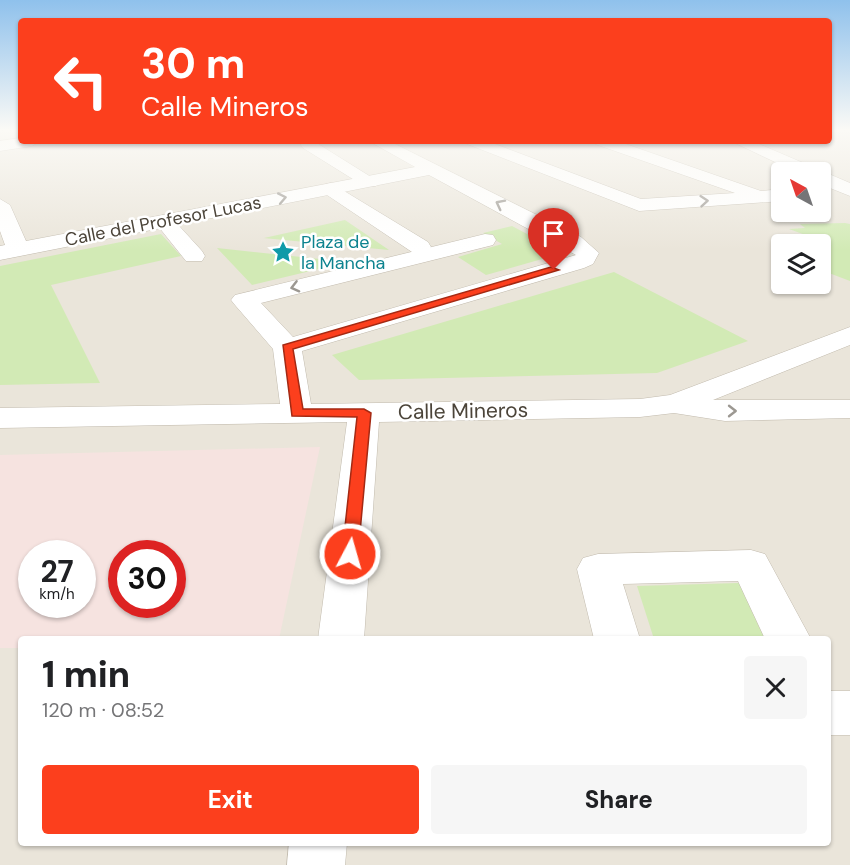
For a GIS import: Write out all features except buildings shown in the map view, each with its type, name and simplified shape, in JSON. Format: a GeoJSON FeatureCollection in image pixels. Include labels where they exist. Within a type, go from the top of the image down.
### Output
{"type":"FeatureCollection","features":[{"type":"Feature","properties":{"kind":"street"},"geometry":{"type":"LineString","coordinates":[[349,169],[370,182]]}},
{"type":"Feature","properties":{"kind":"street"},"geometry":{"type":"LineString","coordinates":[[543,169],[624,202],[645,206],[771,195]]}},
{"type":"Feature","properties":{"kind":"street"},"geometry":{"type":"LineString","coordinates":[[696,169],[771,194]]}},
{"type":"Feature","properties":{"kind":"street","name":"Calle del Profesor Lucas"},"geometry":{"type":"LineString","coordinates":[[9,251],[433,170]]}},
{"type":"Feature","properties":{"kind":"street"},"geometry":{"type":"LineString","coordinates":[[287,347],[585,259],[588,253],[573,242],[433,170]]}},
{"type":"Feature","properties":{"kind":"street"},"geometry":{"type":"LineString","coordinates":[[831,182],[850,190]]}},
{"type":"Feature","properties":{"kind":"street"},"geometry":{"type":"LineString","coordinates":[[331,189],[488,289]]}},
{"type":"Feature","properties":{"kind":"street"},"geometry":{"type":"LineString","coordinates":[[831,191],[850,190]]}},
{"type":"Feature","properties":{"kind":"street"},"geometry":{"type":"LineString","coordinates":[[0,205],[9,251]]}},
{"type":"Feature","properties":{"kind":"street"},"geometry":{"type":"LineString","coordinates":[[164,221],[194,256]]}},
{"type":"Feature","properties":{"kind":"street"},"geometry":{"type":"LineString","coordinates":[[297,413],[287,347],[244,300],[427,250],[485,240]]}},
{"type":"Feature","properties":{"kind":"street","name":"Calle Mineros"},"geometry":{"type":"LineString","coordinates":[[0,418],[640,408],[674,404],[844,346]]}},
{"type":"Feature","properties":{"kind":"street","name":"Calle Mineros"},"geometry":{"type":"LineString","coordinates":[[674,404],[725,411],[850,409]]}},
{"type":"Feature","properties":{"kind":"street"},"geometry":{"type":"LineString","coordinates":[[341,636],[364,413]]}},
{"type":"Feature","properties":{"kind":"street"},"geometry":{"type":"LineString","coordinates":[[616,636],[598,569],[751,565],[786,636]]}},
{"type":"Feature","properties":{"kind":"street"},"geometry":{"type":"LineString","coordinates":[[831,713],[850,713]]}},
{"type":"Feature","properties":{"kind":"street"},"geometry":{"type":"LineString","coordinates":[[316,865],[318,846]]}},
{"type":"Feature","properties":{"kind":"shaded area"},"geometry":{"type":"Polygon","coordinates":[[[0,169],[771,169],[771,222],[831,222],[831,169],[850,169],[850,865],[0,865],[0,169]]]}},
{"type":"Feature","properties":{"kind":"shaded area"},"geometry":{"type":"Polygon","coordinates":[[[320,447],[280,636],[18,636],[18,648],[0,648],[0,455],[320,447]]]}},
{"type":"Feature","properties":{"kind":"green space"},"geometry":{"type":"Polygon","coordinates":[[[345,220],[389,250],[263,238],[264,238],[345,220]]]}},
{"type":"Feature","properties":{"kind":"green space"},"geometry":{"type":"Polygon","coordinates":[[[800,224],[850,224],[850,281],[831,274],[831,234],[803,234],[789,229],[805,228],[800,224]]]}},
{"type":"Feature","properties":{"kind":"green space"},"geometry":{"type":"Polygon","coordinates":[[[512,226],[563,253],[486,275],[458,257],[502,244],[483,233],[512,226]]]}},
{"type":"Feature","properties":{"kind":"green space"},"geometry":{"type":"Polygon","coordinates":[[[161,234],[181,256],[51,285],[100,383],[0,385],[0,266],[161,234]]]}},
{"type":"Feature","properties":{"kind":"green space"},"geometry":{"type":"Polygon","coordinates":[[[217,248],[348,262],[252,285],[217,248]]]}},
{"type":"Feature","properties":{"kind":"green space"},"geometry":{"type":"Polygon","coordinates":[[[614,272],[748,341],[657,373],[359,380],[332,355],[614,272]]]}},
{"type":"Feature","properties":{"kind":"green space"},"geometry":{"type":"Polygon","coordinates":[[[739,583],[764,636],[653,636],[637,586],[739,583]]]}},
{"type":"Feature","properties":{"kind":"place","name":"Plaza de la Mancha"},"geometry":{"type":"Point","coordinates":[283,252]}},
{"type":"Feature","properties":{"kind":"route"},"geometry":{"type":"LineString","coordinates":[[350,554],[364,413],[297,413],[287,347],[554,270]]}}]}
